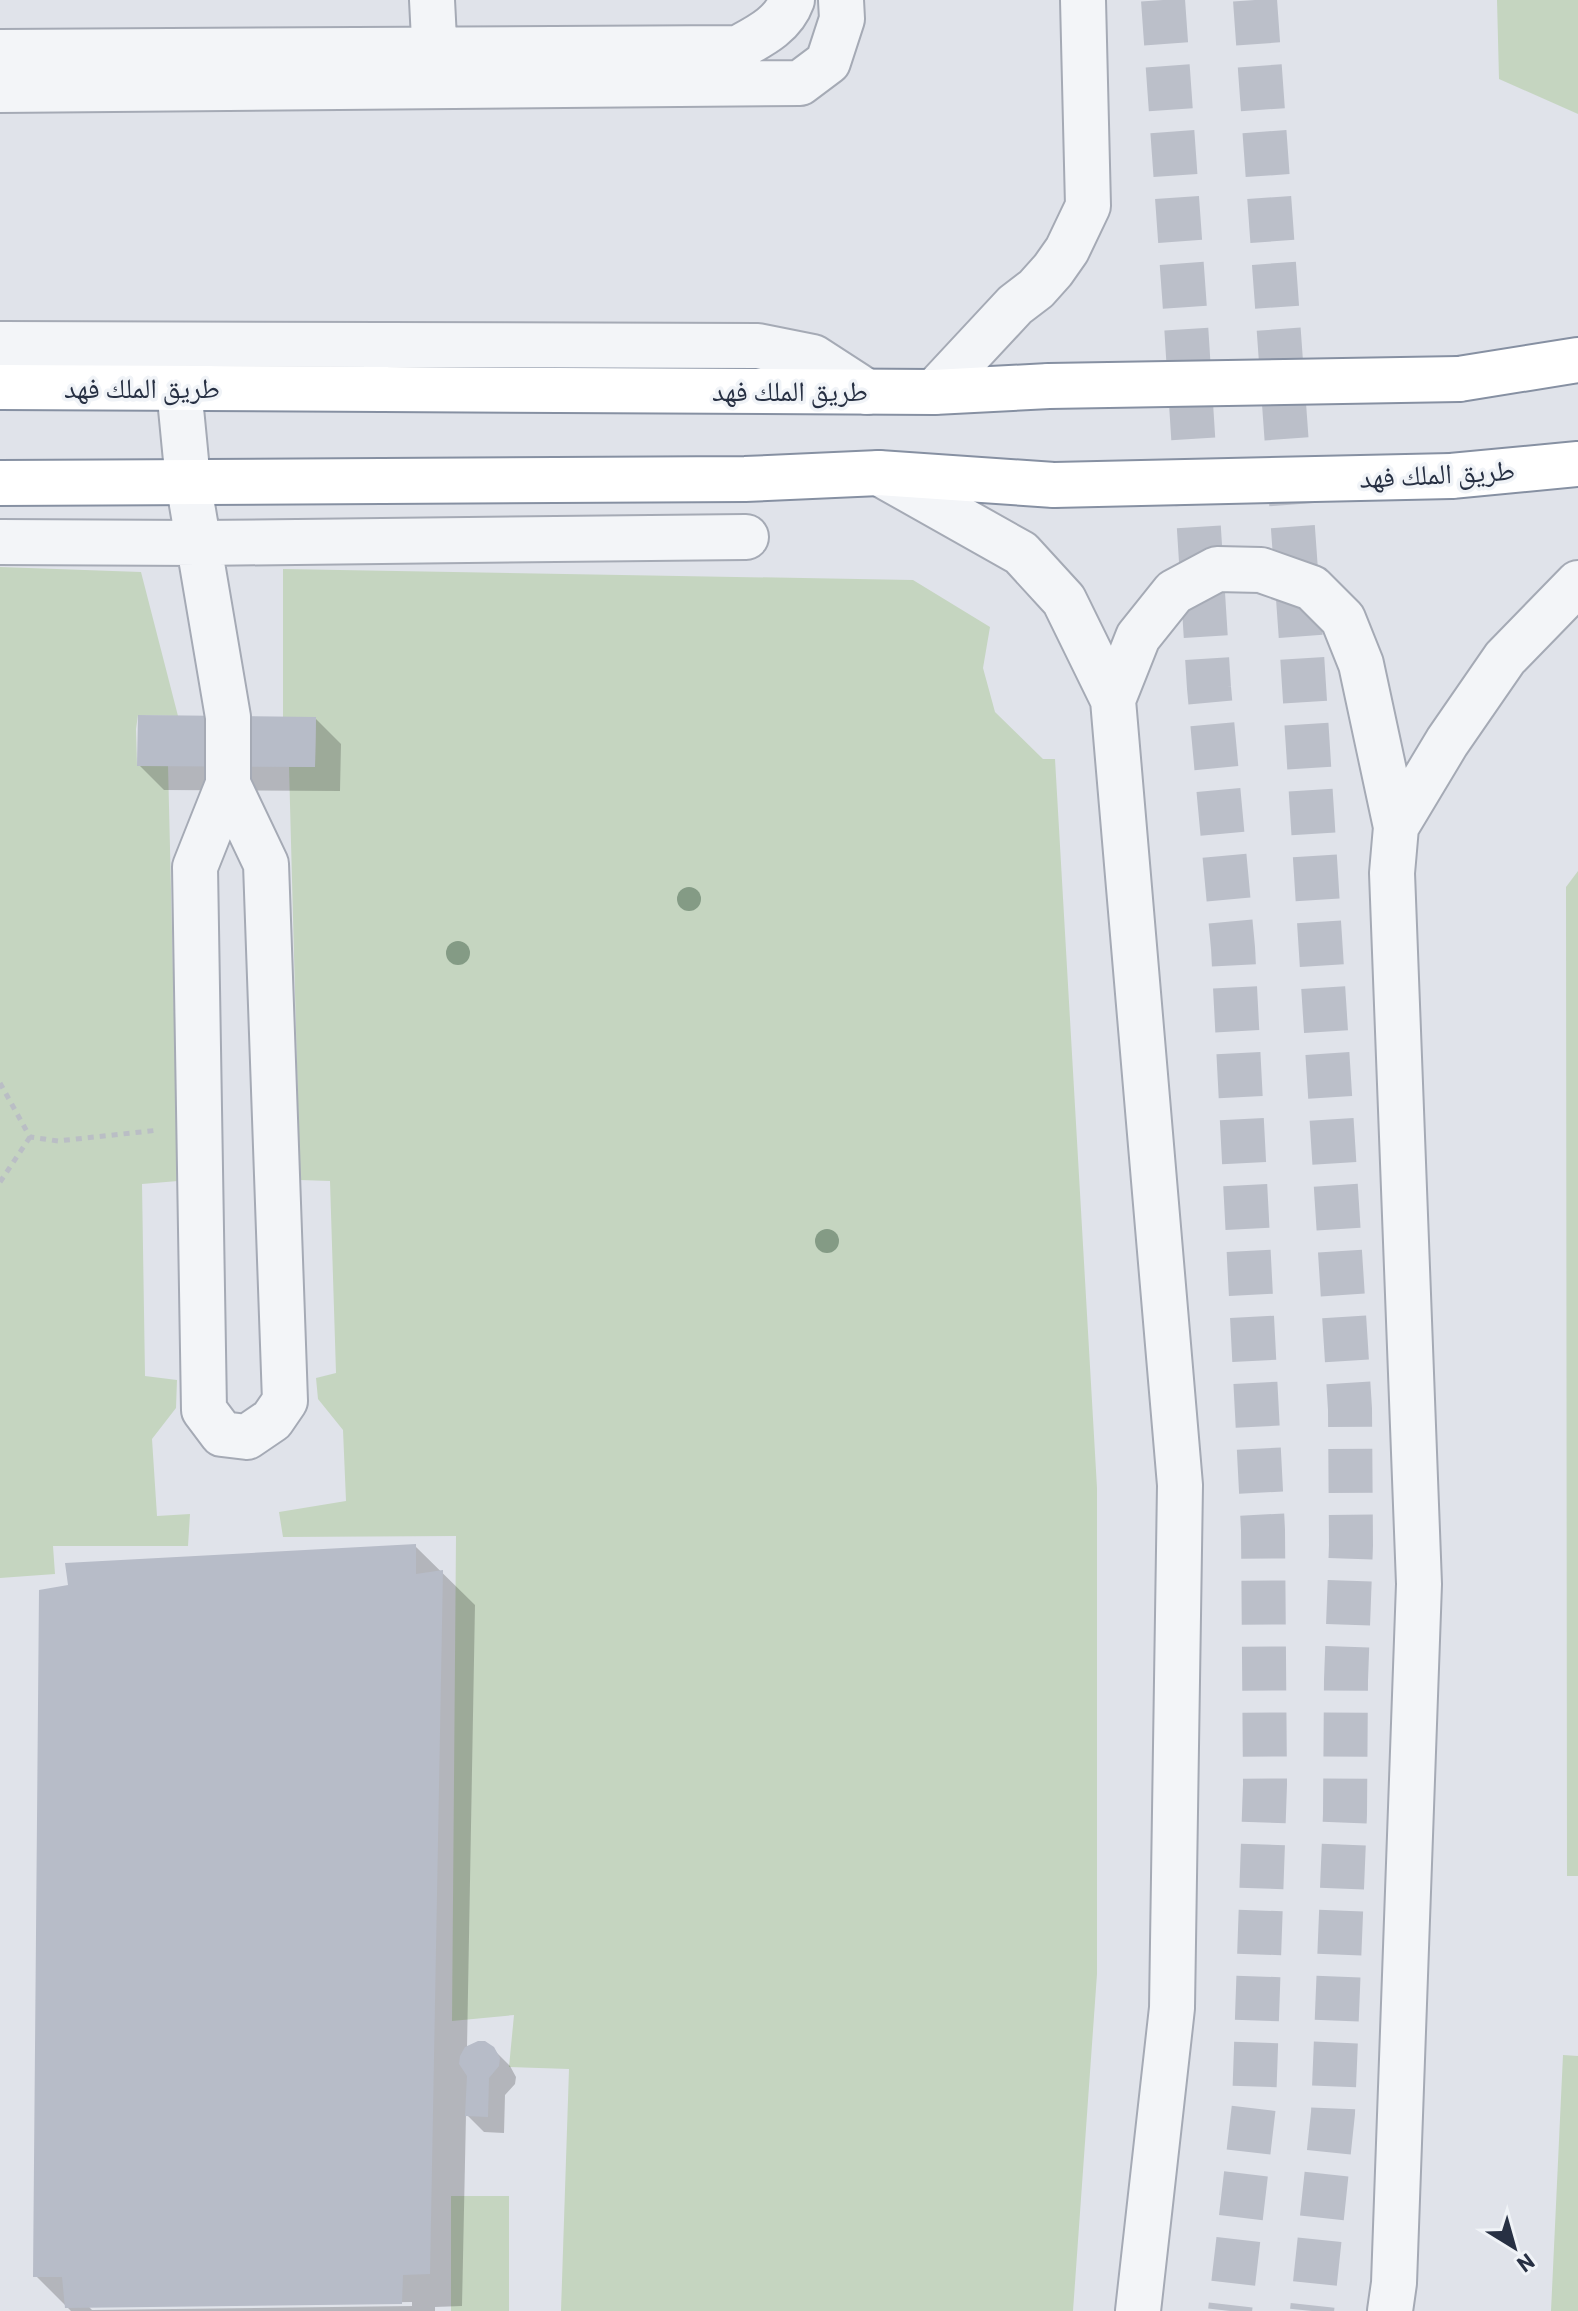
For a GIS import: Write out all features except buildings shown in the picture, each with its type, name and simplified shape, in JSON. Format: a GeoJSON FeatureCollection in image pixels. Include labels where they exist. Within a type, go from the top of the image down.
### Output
{"type":"FeatureCollection","features":[{"type":"Feature","properties":{"kind":"highway","name":"طريق الملك فهد"},"geometry":{"type":"LineString","coordinates":[[0,387],[934,392],[1049,386],[1459,379],[1578,360]]}},
{"type":"Feature","properties":{"kind":"highway","name":"طريق الملك فهد"},"geometry":{"type":"LineString","coordinates":[[0,483],[745,479],[879,473],[1054,485],[1451,476],[1578,464]]}},
{"type":"Feature","properties":{"kind":"street"},"geometry":{"type":"LineString","coordinates":[[432,0],[435,68]]}},
{"type":"Feature","properties":{"kind":"street"},"geometry":{"type":"LineString","coordinates":[[0,90],[435,68],[738,48],[765,34],[787,13],[792,0]]}},
{"type":"Feature","properties":{"kind":"street"},"geometry":{"type":"LineString","coordinates":[[0,52],[800,83],[828,62],[842,19],[841,0]]}},
{"type":"Feature","properties":{"kind":"street"},"geometry":{"type":"LineString","coordinates":[[934,392],[1015,305],[1036,289],[1053,270],[1067,250],[1088,206],[1083,0]]}},
{"type":"Feature","properties":{"kind":"street"},"geometry":{"type":"LineString","coordinates":[[0,344],[758,346],[813,357],[867,392]]}},
{"type":"Feature","properties":{"kind":"street"},"geometry":{"type":"LineString","coordinates":[[179,388],[188,481],[228,717],[228,784],[195,867],[204,1410],[222,1434],[247,1437],[272,1420],[285,1401],[266,864],[228,784]]}},
{"type":"Feature","properties":{"kind":"street"},"geometry":{"type":"LineString","coordinates":[[879,473],[1021,553],[1064,600],[1113,700],[1180,1485],[1172,2008],[1138,2311]]}},
{"type":"Feature","properties":{"kind":"street"},"geometry":{"type":"LineString","coordinates":[[0,542],[746,537]]}},
{"type":"Feature","properties":{"kind":"street"},"geometry":{"type":"LineString","coordinates":[[1113,700],[1138,637],[1174,592],[1217,569],[1261,570],[1312,588],[1343,619],[1361,664],[1396,827],[1392,873],[1419,1584],[1394,2283],[1390,2311]]}},
{"type":"Feature","properties":{"kind":"street"},"geometry":{"type":"LineString","coordinates":[[1396,827],[1447,742],[1505,658],[1578,583]]}},
{"type":"Feature","properties":{"kind":"path"},"geometry":{"type":"LineString","coordinates":[[0,1083],[30,1137]]}},
{"type":"Feature","properties":{"kind":"path"},"geometry":{"type":"LineString","coordinates":[[30,1137],[58,1141],[199,1125]]}},
{"type":"Feature","properties":{"kind":"path"},"geometry":{"type":"LineString","coordinates":[[0,1182],[30,1137]]}},
{"type":"Feature","properties":{"kind":"green space"},"geometry":{"type":"Polygon","coordinates":[[[1497,0],[1578,0],[1578,114],[1499,79],[1497,0]]]}},
{"type":"Feature","properties":{"kind":"green space"},"geometry":{"type":"Polygon","coordinates":[[[0,567],[141,572],[178,716],[138,715],[136,729],[137,765],[168,765],[178,1181],[142,1184],[145,1376],[177,1380],[176,1408],[152,1439],[157,1516],[190,1514],[188,1546],[53,1546],[55,1574],[0,1578],[0,567]]]}},
{"type":"Feature","properties":{"kind":"green space"},"geometry":{"type":"Polygon","coordinates":[[[283,569],[913,580],[990,627],[983,668],[995,712],[1043,759],[1055,759],[1097,1488],[1097,1974],[1073,2311],[561,2311],[569,2069],[509,2067],[514,2015],[452,2021],[456,1536],[283,1537],[279,1512],[346,1501],[343,1430],[318,1399],[316,1378],[336,1373],[330,1181],[300,1180],[289,767],[315,767],[316,718],[283,718],[283,569]]]}},
{"type":"Feature","properties":{"kind":"green space"},"geometry":{"type":"Polygon","coordinates":[[[1578,871],[1578,1876],[1567,1876],[1566,887],[1578,871]]]}},
{"type":"Feature","properties":{"kind":"green space"},"geometry":{"type":"Polygon","coordinates":[[[1563,2055],[1578,2056],[1578,2311],[1551,2311],[1563,2055]]]}},
{"type":"Feature","properties":{"kind":"green space"},"geometry":{"type":"Polygon","coordinates":[[[451,2196],[509,2196],[509,2311],[451,2311],[451,2196]]]}},
{"type":"Feature","properties":{"kind":"tunnel"},"geometry":{"type":"LineString","coordinates":[[1163,0],[1209,688],[1233,948],[1263,1530],[1265,1784],[1254,2105],[1230,2311]]}},
{"type":"Feature","properties":{"kind":"tunnel"},"geometry":{"type":"LineString","coordinates":[[1255,0],[1302,654],[1350,1409],[1351,1545],[1345,1814],[1333,2113],[1312,2311]]}}]}
